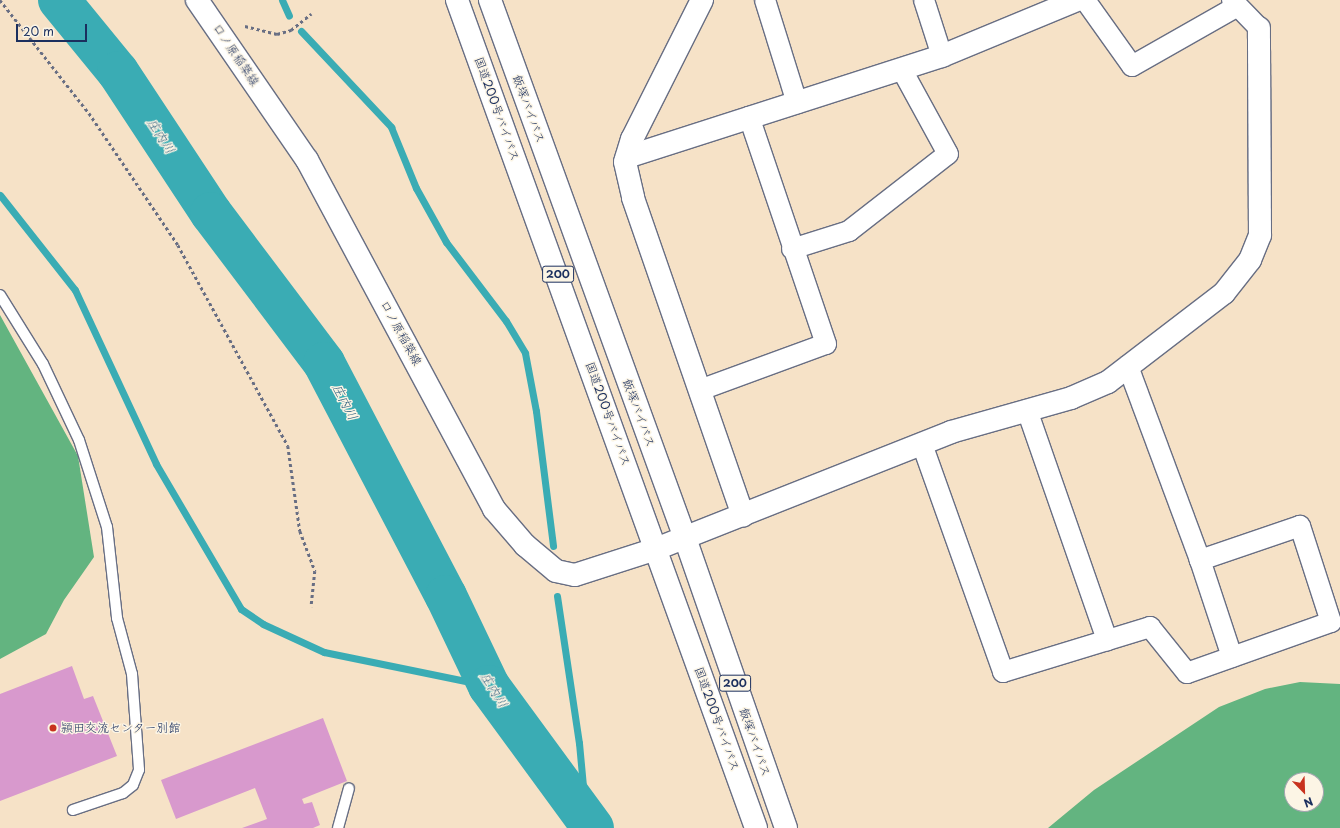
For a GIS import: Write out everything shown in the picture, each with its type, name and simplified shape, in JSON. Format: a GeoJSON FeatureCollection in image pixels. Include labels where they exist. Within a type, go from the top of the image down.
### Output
{"type":"FeatureCollection","features":[{"type":"Feature","properties":{"kind":"main road","name":"口ノ原稲築線"},"geometry":{"type":"LineString","coordinates":[[197,0],[307,160],[494,509],[525,545],[556,571],[575,575],[656,549],[744,516],[951,432],[1071,398],[1102,384],[1224,293],[1252,254],[1260,235],[1260,28]]}},
{"type":"Feature","properties":{"kind":"main road","name":"国道200号バイパス"},"geometry":{"type":"LineString","coordinates":[[457,0],[756,828]]}},
{"type":"Feature","properties":{"kind":"main road","name":"飯塚バイパス"},"geometry":{"type":"LineString","coordinates":[[490,0],[685,538],[786,828]]}},
{"type":"Feature","properties":{"kind":"main road"},"geometry":{"type":"LineString","coordinates":[[702,0],[632,139],[627,157],[627,179],[744,516]]}},
{"type":"Feature","properties":{"kind":"main road"},"geometry":{"type":"LineString","coordinates":[[627,157],[749,117],[797,104],[902,70],[942,56],[1077,0]]}},
{"type":"Feature","properties":{"kind":"street"},"geometry":{"type":"LineString","coordinates":[[765,0],[797,104]]}},
{"type":"Feature","properties":{"kind":"street"},"geometry":{"type":"LineString","coordinates":[[924,0],[942,56]]}},
{"type":"Feature","properties":{"kind":"street"},"geometry":{"type":"LineString","coordinates":[[1085,0],[1132,66],[1234,3],[1260,28]]}},
{"type":"Feature","properties":{"kind":"street"},"geometry":{"type":"LineString","coordinates":[[792,249],[849,231],[948,154],[902,70]]}},
{"type":"Feature","properties":{"kind":"street"},"geometry":{"type":"LineString","coordinates":[[700,390],[826,344],[792,249],[749,117]]}},
{"type":"Feature","properties":{"kind":"street"},"geometry":{"type":"LineString","coordinates":[[1128,366],[1200,560],[1232,657]]}},
{"type":"Feature","properties":{"kind":"street"},"geometry":{"type":"LineString","coordinates":[[1027,410],[1107,640]]}},
{"type":"Feature","properties":{"kind":"street"},"geometry":{"type":"LineString","coordinates":[[922,444],[1003,672],[1150,627],[1187,673],[1331,622],[1300,526],[1200,560]]}},
{"type":"Feature","properties":{"kind":"lane"},"geometry":{"type":"LineString","coordinates":[[0,295],[43,364],[79,440],[107,527],[117,618],[132,674],[139,770],[133,785],[123,793],[73,810]]}},
{"type":"Feature","properties":{"kind":"lane"},"geometry":{"type":"LineString","coordinates":[[338,828],[349,788]]}},
{"type":"Feature","properties":{"kind":"path"},"geometry":{"type":"LineString","coordinates":[[0,0],[89,113],[178,245],[288,446],[300,531],[315,571],[311,607]]}},
{"type":"Feature","properties":{"kind":"path"},"geometry":{"type":"LineString","coordinates":[[240,22],[245,27],[277,34],[291,30],[311,14]]}},
{"type":"Feature","properties":{"kind":"green space"},"geometry":{"type":"Polygon","coordinates":[[[0,315],[78,456],[94,557],[64,600],[46,634],[0,659],[0,315]]]}},
{"type":"Feature","properties":{"kind":"green space"},"geometry":{"type":"Polygon","coordinates":[[[1300,682],[1340,684],[1340,828],[1048,828],[1094,790],[1219,707],[1265,689],[1300,682]]]}},
{"type":"Feature","properties":{"kind":"building","name":"頴田交流センター別館"},"geometry":{"type":"Polygon","coordinates":[[[72,666],[84,699],[93,696],[117,756],[0,801],[0,694],[72,666]]]}},
{"type":"Feature","properties":{"kind":"building"},"geometry":{"type":"Polygon","coordinates":[[[323,718],[347,781],[302,799],[304,804],[312,802],[320,825],[313,828],[242,828],[267,819],[255,788],[176,819],[161,780],[323,718]]]}},
{"type":"Feature","properties":{"kind":"waterway","name":"庄内川"},"geometry":{"type":"LineString","coordinates":[[59,0],[118,72],[211,213],[324,363],[446,596],[489,686],[593,828]]}},
{"type":"Feature","properties":{"kind":"waterway"},"geometry":{"type":"LineString","coordinates":[[282,0],[289,16]]}},
{"type":"Feature","properties":{"kind":"waterway"},"geometry":{"type":"LineString","coordinates":[[301,31],[391,127],[416,188],[446,242],[506,321],[525,353],[536,411],[553,546]]}},
{"type":"Feature","properties":{"kind":"waterway"},"geometry":{"type":"LineString","coordinates":[[0,195],[75,290],[156,464],[241,609],[263,624],[324,652],[489,686]]}},
{"type":"Feature","properties":{"kind":"waterway"},"geometry":{"type":"LineString","coordinates":[[557,596],[579,743],[586,819]]}},
{"type":"Feature","properties":{"kind":"place","name":"頴田交流センター別館"},"geometry":{"type":"Point","coordinates":[53,728]}}]}
